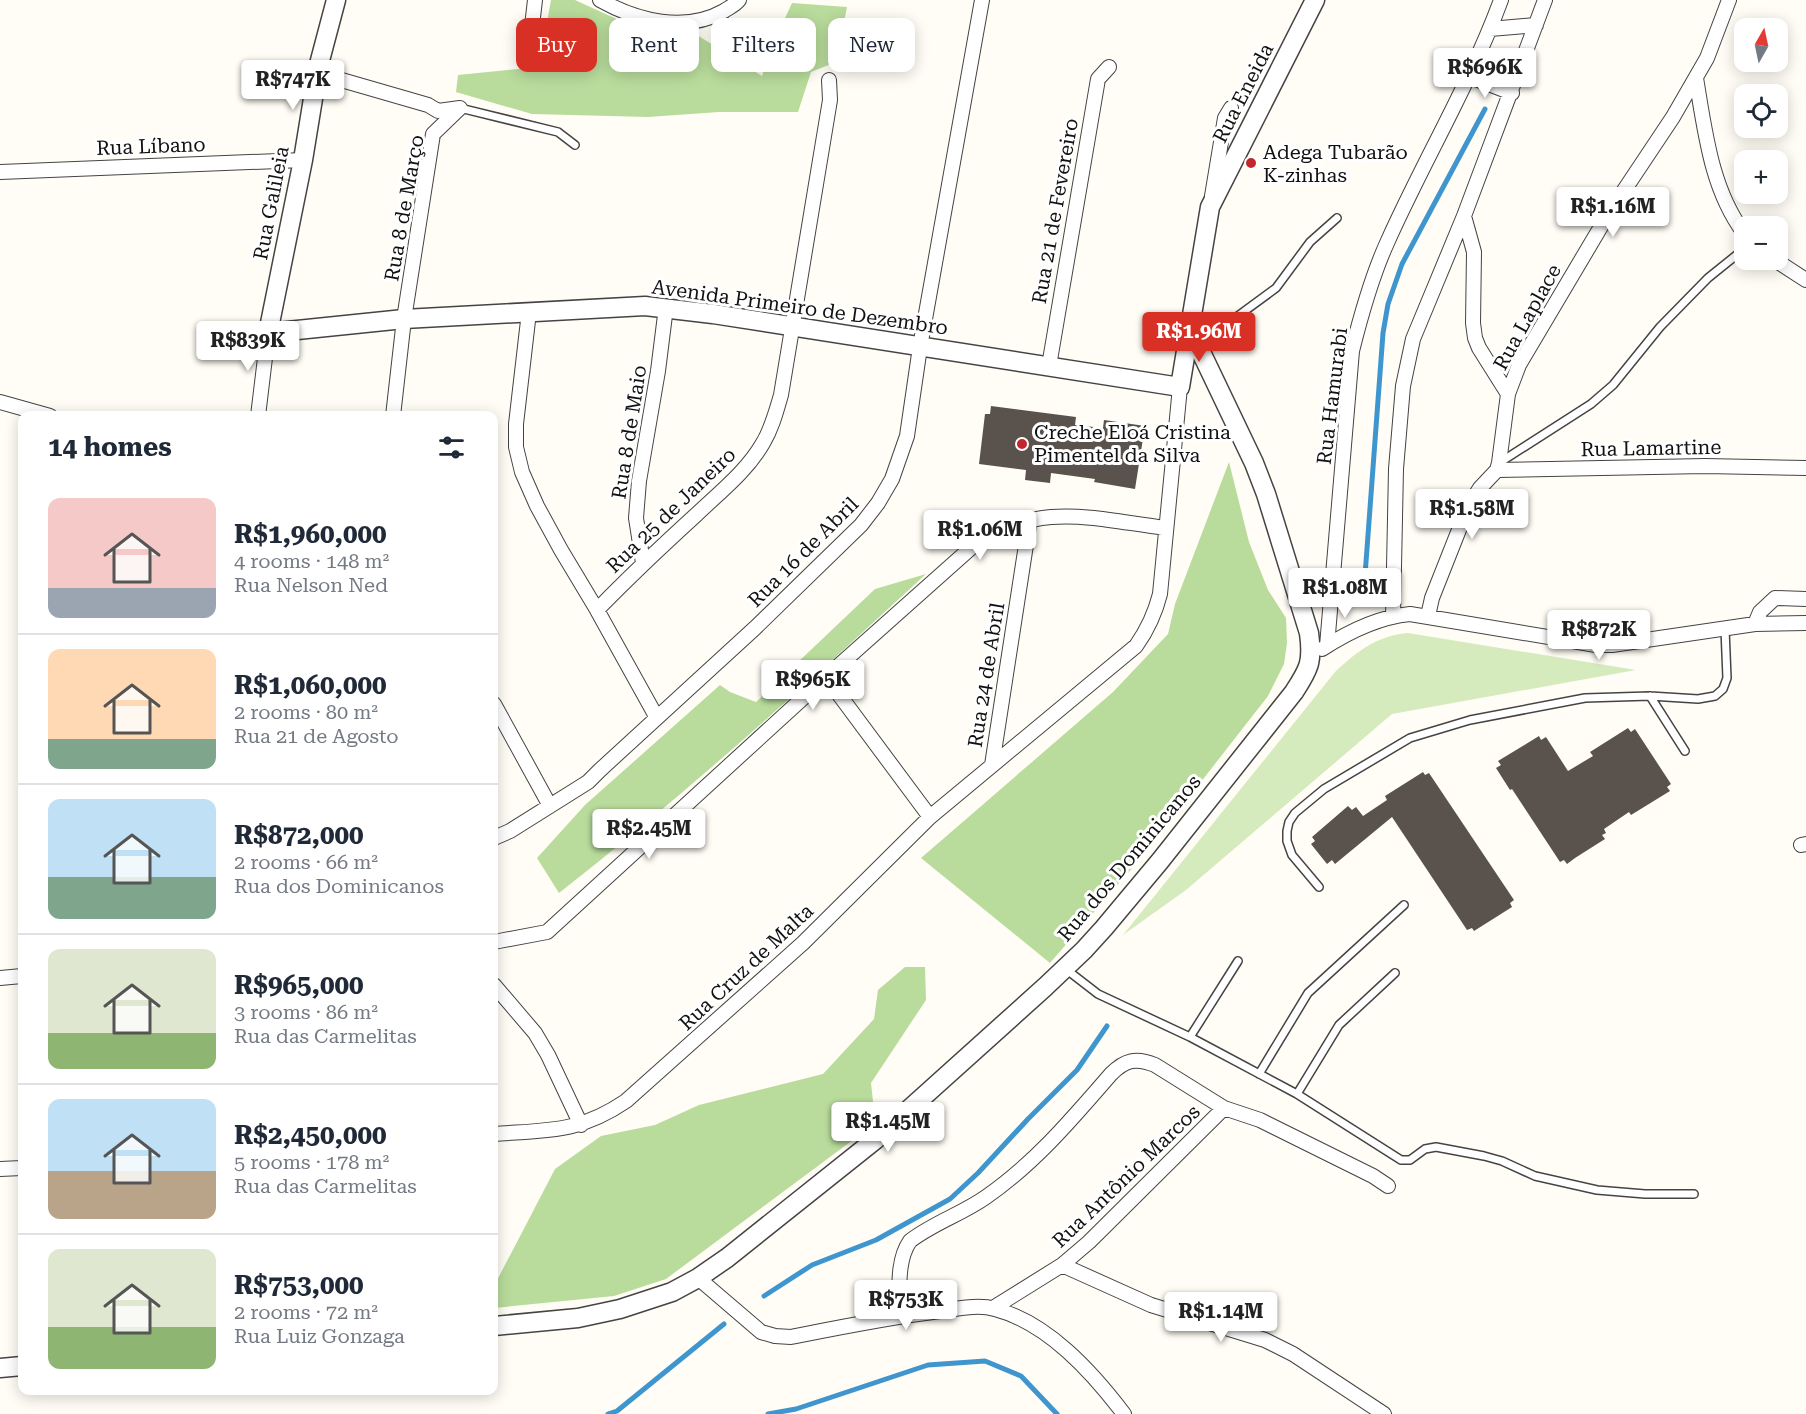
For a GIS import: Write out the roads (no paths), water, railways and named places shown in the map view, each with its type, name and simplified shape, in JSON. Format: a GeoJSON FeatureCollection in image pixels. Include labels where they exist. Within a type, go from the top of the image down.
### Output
{"type":"FeatureCollection","features":[{"type":"Feature","properties":{"kind":"street","name":"Rua Galileia"},"geometry":{"type":"LineString","coordinates":[[259,411],[268,333],[303,160],[318,68],[336,0]]}},
{"type":"Feature","properties":{"kind":"street"},"geometry":{"type":"LineString","coordinates":[[533,18],[535,0]]}},
{"type":"Feature","properties":{"kind":"street"},"geometry":{"type":"LineString","coordinates":[[600,0],[649,20],[677,23],[710,19],[739,0]]}},
{"type":"Feature","properties":{"kind":"street","name":"Rua 16 de Abril"},"geometry":{"type":"LineString","coordinates":[[498,836],[588,782],[755,628],[861,525],[878,503],[892,479],[904,447],[911,411],[920,347],[982,0]]}},
{"type":"Feature","properties":{"kind":"street","name":"Rua Eneida"},"geometry":{"type":"LineString","coordinates":[[1180,387],[1193,335],[1210,207],[1315,0]]}},
{"type":"Feature","properties":{"kind":"street","name":"Rua Hamurabi"},"geometry":{"type":"LineString","coordinates":[[1319,650],[1352,351],[1360,321],[1370,286],[1387,243],[1468,76],[1501,0]]}},
{"type":"Feature","properties":{"kind":"street"},"geometry":{"type":"LineString","coordinates":[[1393,616],[1396,469],[1403,386],[1413,339],[1512,93],[1545,0]]}},
{"type":"Feature","properties":{"kind":"street","name":"Rua Laplace"},"geometry":{"type":"LineString","coordinates":[[1498,467],[1508,394],[1519,365],[1615,204],[1696,78],[1707,58],[1729,0]]}},
{"type":"Feature","properties":{"kind":"street"},"geometry":{"type":"LineString","coordinates":[[1490,29],[1536,25]]}},
{"type":"Feature","properties":{"kind":"street","name":"Rua 21 de Fevereiro"},"geometry":{"type":"LineString","coordinates":[[1049,366],[1098,79],[1109,67]]}},
{"type":"Feature","properties":{"kind":"street"},"geometry":{"type":"LineString","coordinates":[[1468,76],[1512,93]]}},
{"type":"Feature","properties":{"kind":"street"},"geometry":{"type":"LineString","coordinates":[[1696,78],[1709,153],[1724,196],[1735,216]]}},
{"type":"Feature","properties":{"kind":"street","name":"Rua 8 de Março"},"geometry":{"type":"LineString","coordinates":[[338,79],[428,105],[438,111],[460,108]]}},
{"type":"Feature","properties":{"kind":"street","name":"Rua 25 de Janeiro"},"geometry":{"type":"LineString","coordinates":[[597,610],[643,562],[737,476],[764,442],[774,420],[781,395],[830,100],[829,80]]}},
{"type":"Feature","properties":{"kind":"street","name":"Rua 8 de Março"},"geometry":{"type":"LineString","coordinates":[[394,411],[404,319],[433,134],[460,108]]}},
{"type":"Feature","properties":{"kind":"street"},"geometry":{"type":"LineString","coordinates":[[1210,207],[1225,118],[1231,108]]}},
{"type":"Feature","properties":{"kind":"street","name":"Rua Líbano"},"geometry":{"type":"LineString","coordinates":[[0,172],[303,160]]}},
{"type":"Feature","properties":{"kind":"street"},"geometry":{"type":"LineString","coordinates":[[1464,216],[1474,252],[1475,338],[1508,394]]}},
{"type":"Feature","properties":{"kind":"street"},"geometry":{"type":"LineString","coordinates":[[1788,268],[1806,280]]}},
{"type":"Feature","properties":{"kind":"street","name":"Avenida Primeiro de Dezembro"},"geometry":{"type":"LineString","coordinates":[[268,333],[404,319],[645,306],[666,307],[1180,387],[1198,381],[1208,382],[1218,387]]}},
{"type":"Feature","properties":{"kind":"street","name":"Rua 8 de Maio"},"geometry":{"type":"LineString","coordinates":[[643,562],[638,535],[637,508],[666,307]]}},
{"type":"Feature","properties":{"kind":"street"},"geometry":{"type":"LineString","coordinates":[[529,312],[516,424],[516,447],[522,472],[537,506],[657,718]]}},
{"type":"Feature","properties":{"kind":"street"},"geometry":{"type":"LineString","coordinates":[[1193,335],[1254,463],[1266,494],[1309,633],[1319,650],[1376,621],[1410,614],[1596,645],[1612,645],[1755,624],[1806,623]]}},
{"type":"Feature","properties":{"kind":"street","name":"Rua Cruz de Malta"},"geometry":{"type":"LineString","coordinates":[[498,1134],[564,1129],[581,1125],[607,1114],[655,1077],[803,943],[930,817],[1136,646],[1147,630],[1160,594],[1180,387]]}},
{"type":"Feature","properties":{"kind":"street"},"geometry":{"type":"LineString","coordinates":[[0,402],[32,411]]}},
{"type":"Feature","properties":{"kind":"street"},"geometry":{"type":"LineString","coordinates":[[1428,616],[1432,598],[1468,507],[1498,467]]}},
{"type":"Feature","properties":{"kind":"street","name":"Rua Lamartine"},"geometry":{"type":"LineString","coordinates":[[1498,467],[1806,468]]}},
{"type":"Feature","properties":{"kind":"street"},"geometry":{"type":"LineString","coordinates":[[498,941],[547,932],[972,547],[999,530],[1030,519],[1049,516],[1070,516],[1166,528]]}},
{"type":"Feature","properties":{"kind":"street","name":"Rua 24 de Abril"},"geometry":{"type":"LineString","coordinates":[[992,765],[1030,519]]}},
{"type":"Feature","properties":{"kind":"street"},"geometry":{"type":"LineString","coordinates":[[1755,624],[1760,612],[1775,598],[1806,599]]}},
{"type":"Feature","properties":{"kind":"street","name":"Rua dos Dominicanos"},"geometry":{"type":"LineString","coordinates":[[498,1326],[602,1314],[672,1292],[727,1258],[875,1140],[1065,968],[1104,928],[1269,724],[1306,674],[1319,650]]}},
{"type":"Feature","properties":{"kind":"street"},"geometry":{"type":"LineString","coordinates":[[826,677],[930,817]]}},
{"type":"Feature","properties":{"kind":"street"},"geometry":{"type":"LineString","coordinates":[[498,711],[550,806]]}},
{"type":"Feature","properties":{"kind":"street"},"geometry":{"type":"LineString","coordinates":[[0,978],[18,976]]}},
{"type":"Feature","properties":{"kind":"street"},"geometry":{"type":"LineString","coordinates":[[498,991],[535,1033],[581,1125]]}},
{"type":"Feature","properties":{"kind":"street"},"geometry":{"type":"LineString","coordinates":[[899,1316],[902,1262],[904,1250],[910,1241],[985,1198],[1020,1171],[1048,1146],[1120,1065],[1135,1060],[1144,1060],[1155,1065],[1224,1108],[1268,1124],[1373,1176],[1388,1186]]}},
{"type":"Feature","properties":{"kind":"street","name":"Rua Antônio Marcos"},"geometry":{"type":"LineString","coordinates":[[993,1308],[1062,1265],[1089,1242],[1224,1108]]}},
{"type":"Feature","properties":{"kind":"street"},"geometry":{"type":"LineString","coordinates":[[0,1169],[18,1168]]}},
{"type":"Feature","properties":{"kind":"street"},"geometry":{"type":"LineString","coordinates":[[1062,1265],[1151,1305],[1265,1340],[1293,1354],[1384,1414]]}},
{"type":"Feature","properties":{"kind":"street"},"geometry":{"type":"LineString","coordinates":[[698,1278],[761,1332],[775,1336],[791,1337],[899,1316],[974,1307],[993,1308],[1017,1317],[1060,1344],[1099,1381],[1124,1414]]}},
{"type":"Feature","properties":{"kind":"street"},"geometry":{"type":"LineString","coordinates":[[0,1368],[18,1366]]}},
{"type":"Feature","properties":{"kind":"lane"},"geometry":{"type":"LineString","coordinates":[[460,108],[558,132],[575,145]]}},
{"type":"Feature","properties":{"kind":"lane"},"geometry":{"type":"LineString","coordinates":[[1193,335],[1231,321],[1275,288],[1310,242],[1336,218]]}},
{"type":"Feature","properties":{"kind":"lane"},"geometry":{"type":"LineString","coordinates":[[1498,467],[1591,404],[1613,385],[1659,327],[1708,278],[1734,257]]}},
{"type":"Feature","properties":{"kind":"lane"},"geometry":{"type":"LineString","coordinates":[[1319,887],[1292,855],[1287,841],[1289,822],[1295,813],[1324,789],[1400,743],[1460,723],[1585,698],[1650,696],[1708,699],[1720,693],[1727,678],[1725,628]]}},
{"type":"Feature","properties":{"kind":"lane"},"geometry":{"type":"LineString","coordinates":[[1650,696],[1685,751]]}},
{"type":"Feature","properties":{"kind":"lane"},"geometry":{"type":"LineString","coordinates":[[1259,1074],[1308,993],[1404,905]]}},
{"type":"Feature","properties":{"kind":"lane"},"geometry":{"type":"LineString","coordinates":[[1190,1037],[1238,961]]}},
{"type":"Feature","properties":{"kind":"lane"},"geometry":{"type":"LineString","coordinates":[[1065,968],[1098,994],[1190,1037],[1297,1094],[1401,1160],[1410,1160],[1425,1149],[1436,1147],[1484,1156],[1502,1161],[1535,1176],[1597,1190],[1645,1194],[1694,1194]]}},
{"type":"Feature","properties":{"kind":"lane"},"geometry":{"type":"LineString","coordinates":[[1297,1094],[1339,1024],[1395,973]]}},
{"type":"Feature","properties":{"kind":"waterway"},"geometry":{"type":"LineString","coordinates":[[1364,589],[1383,333],[1388,304],[1402,264],[1485,109]]}},
{"type":"Feature","properties":{"kind":"waterway"},"geometry":{"type":"LineString","coordinates":[[764,1296],[812,1265],[876,1240],[950,1199],[1077,1070],[1107,1026]]}},
{"type":"Feature","properties":{"kind":"waterway"},"geometry":{"type":"LineString","coordinates":[[608,1414],[617,1411],[724,1324]]}},
{"type":"Feature","properties":{"kind":"waterway"},"geometry":{"type":"LineString","coordinates":[[768,1414],[796,1409],[928,1365],[985,1361],[1021,1376],[1057,1414]]}},
{"type":"Feature","properties":{"kind":"place","name":"Adega Tubarão K-zinhas"},"geometry":{"type":"Point","coordinates":[1251,163]}},
{"type":"Feature","properties":{"kind":"place","name":"Creche Eloá Cristina Pimentel da Silva"},"geometry":{"type":"Point","coordinates":[1022,444]}}]}
